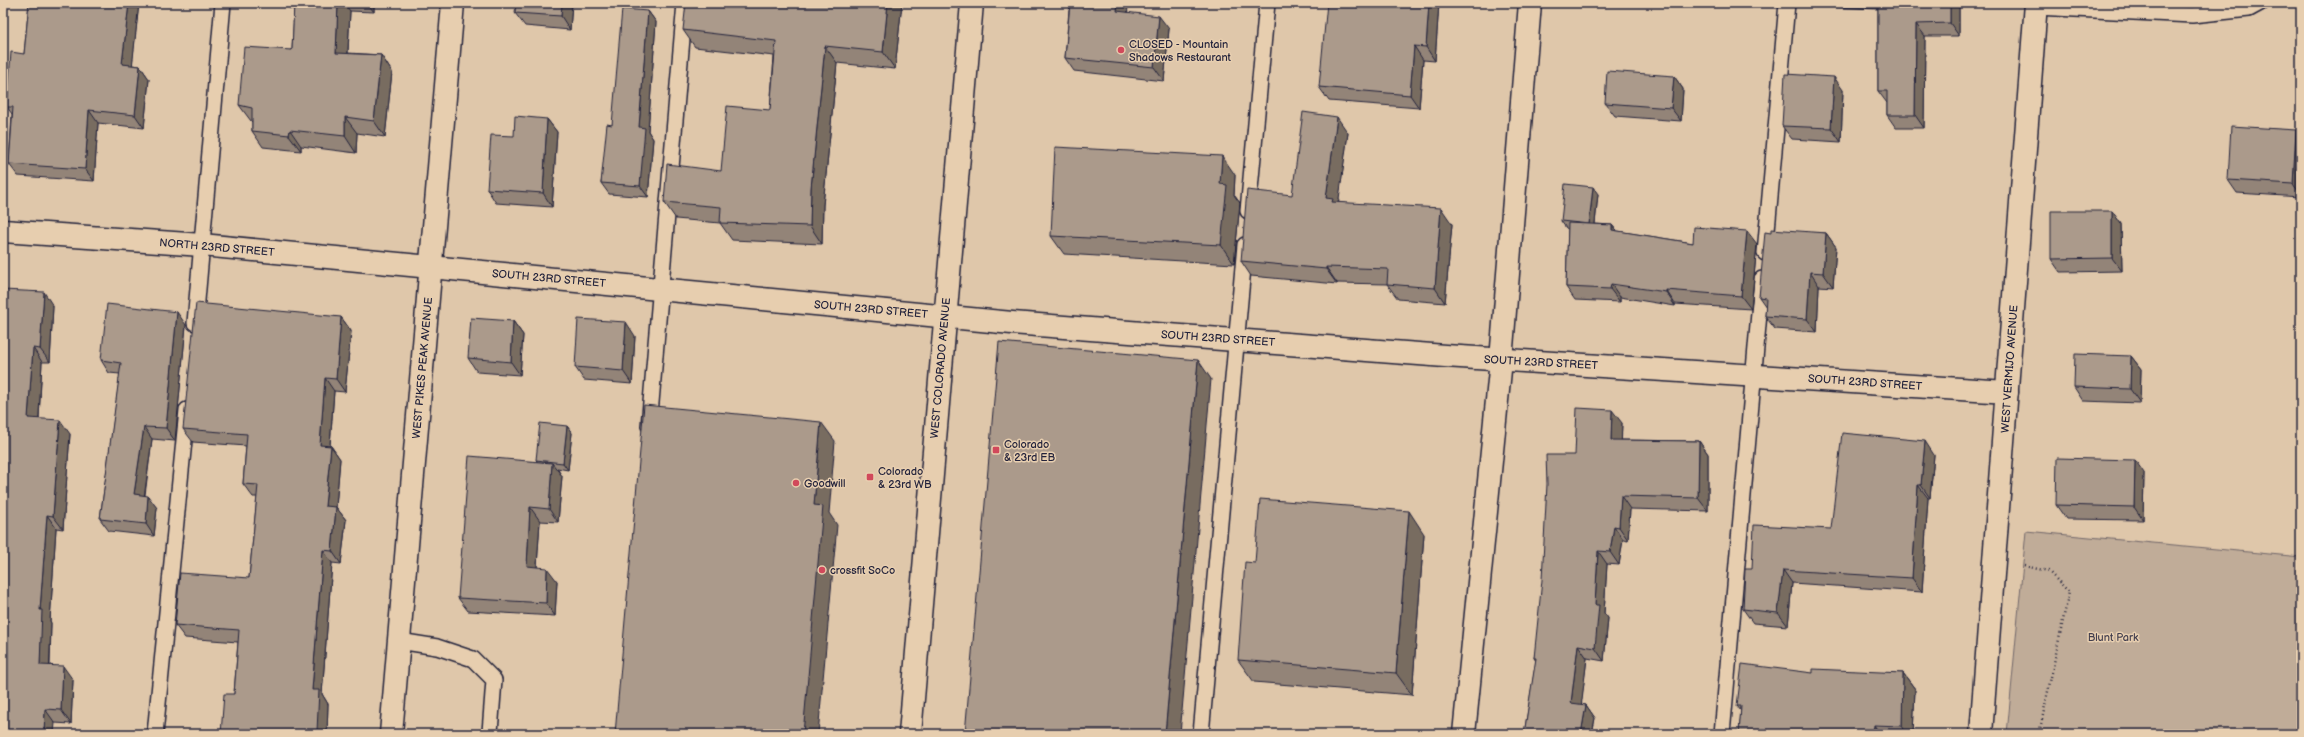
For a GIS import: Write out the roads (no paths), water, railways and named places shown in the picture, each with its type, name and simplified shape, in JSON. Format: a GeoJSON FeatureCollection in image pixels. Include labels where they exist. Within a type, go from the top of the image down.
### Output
{"type":"FeatureCollection","features":[{"type":"Feature","properties":{"kind":"street","name":"WEST PIKES PEAK AVENUE"},"geometry":{"type":"LineString","coordinates":[[391,734],[453,3]]}},
{"type":"Feature","properties":{"kind":"street","name":"WEST COLORADO AVENUE"},"geometry":{"type":"LineString","coordinates":[[910,734],[944,316],[972,3]]}},
{"type":"Feature","properties":{"kind":"street"},"geometry":{"type":"LineString","coordinates":[[1464,734],[1501,360],[1530,3]]}},
{"type":"Feature","properties":{"kind":"street","name":"WEST VERMIJO AVENUE"},"geometry":{"type":"LineString","coordinates":[[1981,734],[1996,562],[2007,392],[2036,5]]}},
{"type":"Feature","properties":{"kind":"street","name":"NORTH 23RD STREET"},"geometry":{"type":"LineString","coordinates":[[3,230],[202,245],[430,267]]}},
{"type":"Feature","properties":{"kind":"street","name":"SOUTH 23RD STREET"},"geometry":{"type":"LineString","coordinates":[[430,267],[1012,323],[1501,360],[1754,374],[2007,392]]}},
{"type":"Feature","properties":{"kind":"lane"},"geometry":{"type":"LineString","coordinates":[[194,340],[223,3]]}},
{"type":"Feature","properties":{"kind":"lane"},"geometry":{"type":"LineString","coordinates":[[648,443],[685,3]]}},
{"type":"Feature","properties":{"kind":"lane"},"geometry":{"type":"LineString","coordinates":[[1201,734],[1267,3]]}},
{"type":"Feature","properties":{"kind":"lane"},"geometry":{"type":"LineString","coordinates":[[1722,734],[1787,3]]}},
{"type":"Feature","properties":{"kind":"lane"},"geometry":{"type":"LineString","coordinates":[[2036,5],[2192,15],[2249,10],[2260,3]]}},
{"type":"Feature","properties":{"kind":"lane"},"geometry":{"type":"LineString","coordinates":[[155,734],[188,395]]}},
{"type":"Feature","properties":{"kind":"lane"},"geometry":{"type":"LineString","coordinates":[[398,642],[437,647],[473,659],[494,680],[490,732]]}},
{"type":"Feature","properties":{"kind":"place","name":"CLOSED - Mountain Shadows Restaurant"},"geometry":{"type":"Point","coordinates":[1121,50]}},
{"type":"Feature","properties":{"kind":"place","name":"Colorado & 23rd EB"},"geometry":{"type":"Point","coordinates":[996,450]}},
{"type":"Feature","properties":{"kind":"place","name":"Colorado & 23rd WB"},"geometry":{"type":"Point","coordinates":[870,477]}},
{"type":"Feature","properties":{"kind":"place","name":"Goodwill"},"geometry":{"type":"Point","coordinates":[796,483]}},
{"type":"Feature","properties":{"kind":"place","name":"crossfit SoCo"},"geometry":{"type":"Point","coordinates":[822,570]}},
{"type":"Feature","properties":{"kind":"park label","name":"Blunt Park"},"geometry":{"type":"Point","coordinates":[2113,637]}}]}
